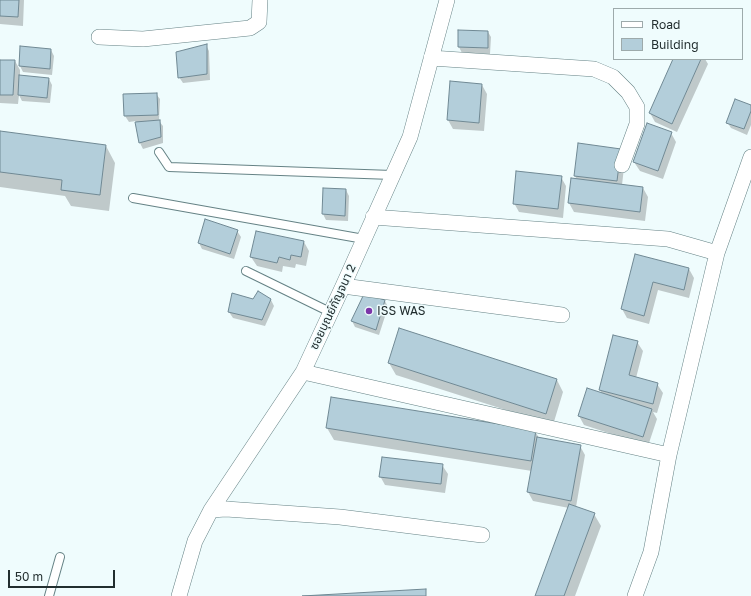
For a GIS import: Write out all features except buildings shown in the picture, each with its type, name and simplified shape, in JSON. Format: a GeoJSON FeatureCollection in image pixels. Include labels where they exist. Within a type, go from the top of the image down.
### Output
{"type":"FeatureCollection","features":[{"type":"Feature","properties":{"kind":"street"},"geometry":{"type":"LineString","coordinates":[[99,37],[143,39],[250,28],[259,22],[260,0]]}},
{"type":"Feature","properties":{"kind":"street","name":"ซอยบุณย์กัญจนา 2"},"geometry":{"type":"LineString","coordinates":[[179,596],[195,541],[211,510],[303,372],[410,137],[447,0]]}},
{"type":"Feature","properties":{"kind":"street"},"geometry":{"type":"LineString","coordinates":[[431,58],[594,69],[613,77],[628,92],[637,107],[637,124],[622,165]]}},
{"type":"Feature","properties":{"kind":"street"},"geometry":{"type":"LineString","coordinates":[[635,596],[651,552],[669,455],[717,253],[751,157]]}},
{"type":"Feature","properties":{"kind":"street"},"geometry":{"type":"LineString","coordinates":[[373,217],[668,239],[717,253]]}},
{"type":"Feature","properties":{"kind":"street"},"geometry":{"type":"LineString","coordinates":[[343,286],[562,315]]}},
{"type":"Feature","properties":{"kind":"street"},"geometry":{"type":"LineString","coordinates":[[303,372],[669,455]]}},
{"type":"Feature","properties":{"kind":"street"},"geometry":{"type":"LineString","coordinates":[[211,510],[226,509],[340,517],[482,535]]}},
{"type":"Feature","properties":{"kind":"lane"},"geometry":{"type":"LineString","coordinates":[[159,152],[169,167],[392,175]]}},
{"type":"Feature","properties":{"kind":"lane"},"geometry":{"type":"LineString","coordinates":[[133,198],[364,239]]}},
{"type":"Feature","properties":{"kind":"lane"},"geometry":{"type":"LineString","coordinates":[[246,271],[330,312]]}},
{"type":"Feature","properties":{"kind":"lane"},"geometry":{"type":"LineString","coordinates":[[49,596],[60,557]]}},
{"type":"Feature","properties":{"kind":"place","name":"ISS WAS"},"geometry":{"type":"Point","coordinates":[369,311]}}]}
